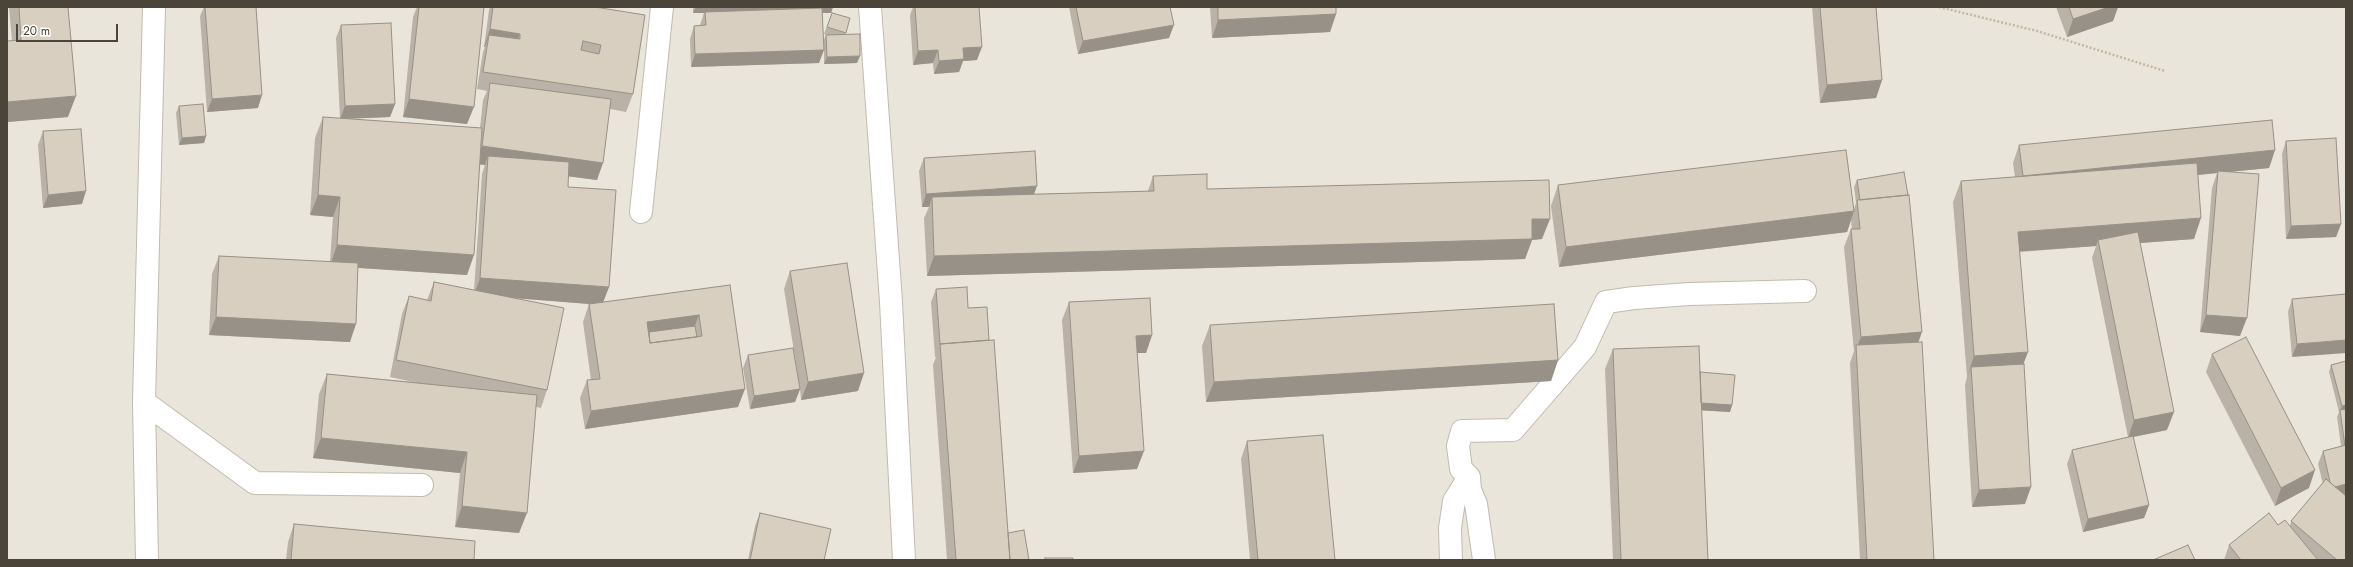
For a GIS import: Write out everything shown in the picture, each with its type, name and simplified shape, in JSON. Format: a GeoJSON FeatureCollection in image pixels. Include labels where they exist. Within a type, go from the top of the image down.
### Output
{"type":"FeatureCollection","features":[{"type":"Feature","properties":{"kind":"street"},"geometry":{"type":"LineString","coordinates":[[147,560],[144,402],[154,7]]}},
{"type":"Feature","properties":{"kind":"street"},"geometry":{"type":"LineString","coordinates":[[641,212],[662,7]]}},
{"type":"Feature","properties":{"kind":"street"},"geometry":{"type":"LineString","coordinates":[[870,7],[891,302],[904,560]]}},
{"type":"Feature","properties":{"kind":"street"},"geometry":{"type":"LineString","coordinates":[[1484,560],[1476,504],[1470,490],[1469,477],[1460,468],[1458,446],[1462,431],[1513,430],[1585,348],[1606,302],[1634,298],[1681,295],[1805,292]]}},
{"type":"Feature","properties":{"kind":"street"},"geometry":{"type":"LineString","coordinates":[[144,402],[255,483],[422,485]]}},
{"type":"Feature","properties":{"kind":"street"},"geometry":{"type":"LineString","coordinates":[[1451,560],[1450,528],[1454,500],[1469,477]]}},
{"type":"Feature","properties":{"kind":"path"},"geometry":{"type":"LineString","coordinates":[[1940,7],[2037,31],[2165,71]]}},
{"type":"Feature","properties":{"kind":"shaded area"},"geometry":{"type":"Polygon","coordinates":[[[7,7],[2346,7],[2346,560],[7,560],[7,7]]]}},
{"type":"Feature","properties":{"kind":"building"},"geometry":{"type":"Polygon","coordinates":[[[19,7],[68,7],[76,96],[7,102],[7,41],[21,40],[19,7]]]}},
{"type":"Feature","properties":{"kind":"building"},"geometry":{"type":"Polygon","coordinates":[[[205,7],[256,7],[262,95],[212,99],[205,7]]]}},
{"type":"Feature","properties":{"kind":"building"},"geometry":{"type":"Polygon","coordinates":[[[419,7],[484,7],[474,107],[409,99],[419,7]]]}},
{"type":"Feature","properties":{"kind":"building"},"geometry":{"type":"Polygon","coordinates":[[[493,7],[595,7],[645,15],[633,94],[483,72],[489,35],[520,39],[520,34],[490,29],[493,7]],[[583,41],[581,50],[599,54],[601,45],[583,41]]]}},
{"type":"Feature","properties":{"kind":"building"},"geometry":{"type":"Polygon","coordinates":[[[915,7],[979,7],[982,47],[963,48],[964,59],[939,61],[938,50],[918,51],[915,7]]]}},
{"type":"Feature","properties":{"kind":"building"},"geometry":{"type":"Polygon","coordinates":[[[1076,7],[1170,7],[1174,25],[1083,41],[1076,7]]]}},
{"type":"Feature","properties":{"kind":"building"},"geometry":{"type":"Polygon","coordinates":[[[1218,7],[1336,7],[1336,14],[1218,20],[1218,7]]]}},
{"type":"Feature","properties":{"kind":"building"},"geometry":{"type":"Polygon","coordinates":[[[1820,7],[1876,7],[1882,80],[1827,85],[1820,7]]]}},
{"type":"Feature","properties":{"kind":"building"},"geometry":{"type":"Polygon","coordinates":[[[2069,7],[2109,7],[2073,19],[2069,7]]]}},
{"type":"Feature","properties":{"kind":"building"},"geometry":{"type":"Polygon","coordinates":[[[822,8],[824,50],[695,54],[694,26],[706,25],[705,12],[822,8]]]}},
{"type":"Feature","properties":{"kind":"building"},"geometry":{"type":"Polygon","coordinates":[[[832,13],[850,18],[846,33],[827,27],[832,13]]]}},
{"type":"Feature","properties":{"kind":"building"},"geometry":{"type":"Polygon","coordinates":[[[391,23],[395,104],[345,106],[341,25],[391,23]]]}},
{"type":"Feature","properties":{"kind":"building"},"geometry":{"type":"Polygon","coordinates":[[[860,34],[860,56],[827,57],[826,35],[860,34]]]}},
{"type":"Feature","properties":{"kind":"building"},"geometry":{"type":"Polygon","coordinates":[[[490,83],[611,99],[603,163],[482,146],[490,83]]]}},
{"type":"Feature","properties":{"kind":"building"},"geometry":{"type":"Polygon","coordinates":[[[203,104],[206,136],[182,138],[179,106],[203,104]]]}},
{"type":"Feature","properties":{"kind":"building"},"geometry":{"type":"Polygon","coordinates":[[[323,117],[482,128],[474,255],[337,245],[340,197],[318,195],[323,117]]]}},
{"type":"Feature","properties":{"kind":"building"},"geometry":{"type":"Polygon","coordinates":[[[2272,120],[2275,150],[2023,176],[2019,145],[2272,120]]]}},
{"type":"Feature","properties":{"kind":"building"},"geometry":{"type":"Polygon","coordinates":[[[81,129],[86,191],[48,195],[43,131],[81,129]]]}},
{"type":"Feature","properties":{"kind":"building"},"geometry":{"type":"Polygon","coordinates":[[[2336,138],[2341,224],[2291,226],[2286,141],[2336,138]]]}},
{"type":"Feature","properties":{"kind":"building"},"geometry":{"type":"Polygon","coordinates":[[[1846,150],[1854,211],[1566,247],[1558,185],[1846,150]]]}},
{"type":"Feature","properties":{"kind":"building"},"geometry":{"type":"Polygon","coordinates":[[[1035,151],[1037,186],[926,194],[924,158],[1035,151]]]}},
{"type":"Feature","properties":{"kind":"building"},"geometry":{"type":"Polygon","coordinates":[[[488,156],[569,162],[568,187],[616,190],[609,287],[480,278],[488,156]]]}},
{"type":"Feature","properties":{"kind":"building"},"geometry":{"type":"Polygon","coordinates":[[[2197,163],[2201,218],[2018,232],[2028,352],[1974,356],[1961,181],[2197,163]]]}},
{"type":"Feature","properties":{"kind":"building"},"geometry":{"type":"Polygon","coordinates":[[[2218,171],[2259,174],[2247,318],[2206,315],[2218,171]]]}},
{"type":"Feature","properties":{"kind":"building"},"geometry":{"type":"Polygon","coordinates":[[[1904,172],[1908,195],[1860,200],[1857,180],[1904,172]]]}},
{"type":"Feature","properties":{"kind":"building"},"geometry":{"type":"Polygon","coordinates":[[[1207,174],[1207,189],[1549,180],[1550,219],[1532,219],[1532,239],[934,256],[932,197],[1154,191],[1153,176],[1207,174]]]}},
{"type":"Feature","properties":{"kind":"building"},"geometry":{"type":"Polygon","coordinates":[[[1909,195],[1922,332],[1861,337],[1851,229],[1860,229],[1857,200],[1909,195]]]}},
{"type":"Feature","properties":{"kind":"building"},"geometry":{"type":"Polygon","coordinates":[[[2138,232],[2174,412],[2134,420],[2098,240],[2138,232]]]}},
{"type":"Feature","properties":{"kind":"building"},"geometry":{"type":"Polygon","coordinates":[[[219,256],[358,263],[356,324],[216,317],[219,256]]]}},
{"type":"Feature","properties":{"kind":"building"},"geometry":{"type":"Polygon","coordinates":[[[847,263],[864,373],[808,382],[790,271],[847,263]]]}},
{"type":"Feature","properties":{"kind":"building"},"geometry":{"type":"Polygon","coordinates":[[[434,282],[564,308],[547,390],[396,360],[409,296],[431,301],[434,282]]]}},
{"type":"Feature","properties":{"kind":"building"},"geometry":{"type":"Polygon","coordinates":[[[730,285],[745,389],[591,411],[587,380],[600,379],[589,304],[730,285]],[[699,315],[647,322],[650,343],[702,336],[699,315]]]}},
{"type":"Feature","properties":{"kind":"building"},"geometry":{"type":"Polygon","coordinates":[[[967,287],[968,308],[987,307],[989,340],[940,344],[936,289],[967,287]]]}},
{"type":"Feature","properties":{"kind":"building"},"geometry":{"type":"Polygon","coordinates":[[[2346,294],[2346,340],[2297,344],[2292,299],[2346,294]]]}},
{"type":"Feature","properties":{"kind":"building"},"geometry":{"type":"Polygon","coordinates":[[[1150,298],[1152,335],[1136,336],[1144,451],[1079,456],[1069,302],[1150,298]]]}},
{"type":"Feature","properties":{"kind":"building"},"geometry":{"type":"Polygon","coordinates":[[[1554,304],[1558,360],[1214,382],[1210,325],[1554,304]]]}},
{"type":"Feature","properties":{"kind":"building"},"geometry":{"type":"Polygon","coordinates":[[[695,326],[697,337],[650,343],[649,332],[695,326]]]}},
{"type":"Feature","properties":{"kind":"building"},"geometry":{"type":"Polygon","coordinates":[[[2246,337],[2315,470],[2281,488],[2212,354],[2246,337]]]}},
{"type":"Feature","properties":{"kind":"building"},"geometry":{"type":"Polygon","coordinates":[[[994,340],[1010,560],[956,560],[940,344],[994,340]]]}},
{"type":"Feature","properties":{"kind":"building"},"geometry":{"type":"Polygon","coordinates":[[[1922,342],[1934,560],[1867,560],[1856,345],[1922,342]]]}},
{"type":"Feature","properties":{"kind":"building"},"geometry":{"type":"Polygon","coordinates":[[[1699,346],[1708,560],[1621,560],[1613,349],[1699,346]]]}},
{"type":"Feature","properties":{"kind":"building"},"geometry":{"type":"Polygon","coordinates":[[[793,348],[800,389],[754,396],[748,355],[793,348]]]}},
{"type":"Feature","properties":{"kind":"building"},"geometry":{"type":"Polygon","coordinates":[[[2346,361],[2346,405],[2342,406],[2331,365],[2346,361]]]}},
{"type":"Feature","properties":{"kind":"building"},"geometry":{"type":"Polygon","coordinates":[[[2024,364],[2031,487],[1979,490],[1971,367],[2024,364]]]}},
{"type":"Feature","properties":{"kind":"building"},"geometry":{"type":"Polygon","coordinates":[[[1700,372],[1735,375],[1732,405],[1701,403],[1700,372]]]}},
{"type":"Feature","properties":{"kind":"building"},"geometry":{"type":"Polygon","coordinates":[[[327,374],[537,395],[527,513],[462,506],[467,452],[321,438],[327,374]]]}},
{"type":"Feature","properties":{"kind":"building"},"geometry":{"type":"Polygon","coordinates":[[[2346,409],[2346,445],[2345,446],[2340,410],[2346,409]]]}},
{"type":"Feature","properties":{"kind":"building"},"geometry":{"type":"Polygon","coordinates":[[[1323,435],[1335,560],[1258,560],[1247,441],[1323,435]]]}},
{"type":"Feature","properties":{"kind":"building"},"geometry":{"type":"Polygon","coordinates":[[[2133,436],[2149,505],[2088,519],[2072,450],[2133,436]]]}},
{"type":"Feature","properties":{"kind":"building"},"geometry":{"type":"Polygon","coordinates":[[[2346,445],[2346,484],[2335,487],[2330,482],[2323,451],[2346,445]]]}},
{"type":"Feature","properties":{"kind":"building"},"geometry":{"type":"Polygon","coordinates":[[[2326,479],[2346,496],[2346,560],[2337,560],[2291,521],[2326,479]]]}},
{"type":"Feature","properties":{"kind":"building"},"geometry":{"type":"Polygon","coordinates":[[[760,513],[831,529],[824,560],[750,560],[760,513]]]}},
{"type":"Feature","properties":{"kind":"building"},"geometry":{"type":"Polygon","coordinates":[[[2269,513],[2278,525],[2285,520],[2318,560],[2241,560],[2229,545],[2269,513]]]}},
{"type":"Feature","properties":{"kind":"building"},"geometry":{"type":"Polygon","coordinates":[[[294,524],[475,541],[474,560],[291,560],[294,524]]]}},
{"type":"Feature","properties":{"kind":"building"},"geometry":{"type":"Polygon","coordinates":[[[1024,530],[1029,560],[1010,560],[1008,533],[1024,530]]]}},
{"type":"Feature","properties":{"kind":"building"},"geometry":{"type":"Polygon","coordinates":[[[2188,545],[2195,560],[2153,560],[2188,545]]]}},
{"type":"Feature","properties":{"kind":"building"},"geometry":{"type":"Polygon","coordinates":[[[1045,558],[1073,558],[1073,560],[1045,560],[1045,558]]]}}]}
